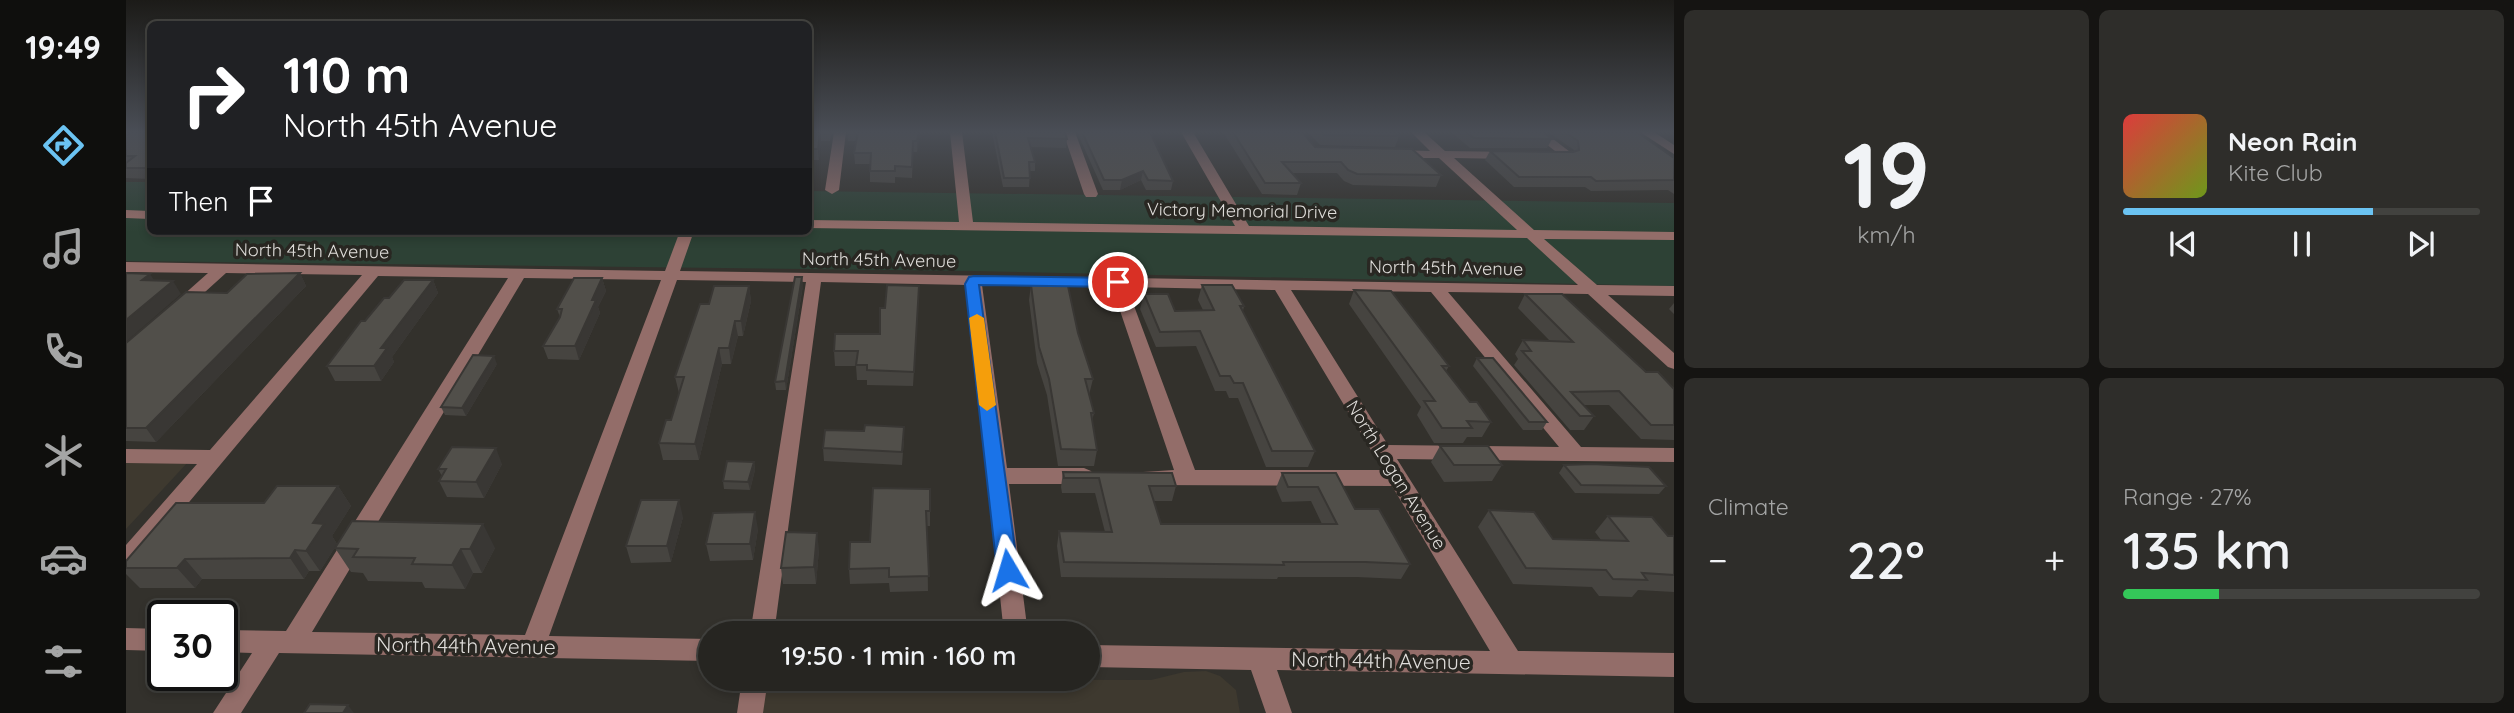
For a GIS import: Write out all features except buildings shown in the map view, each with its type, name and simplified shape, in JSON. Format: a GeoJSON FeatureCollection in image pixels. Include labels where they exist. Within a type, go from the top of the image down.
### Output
{"type":"FeatureCollection","features":[{"type":"Feature","properties":{"kind":"street"},"geometry":{"type":"LineString","coordinates":[[832,190],[835,165]]}},
{"type":"Feature","properties":{"kind":"street"},"geometry":{"type":"LineString","coordinates":[[960,165],[966,226]]}},
{"type":"Feature","properties":{"kind":"street"},"geometry":{"type":"LineString","coordinates":[[1081,165],[1091,194]]}},
{"type":"Feature","properties":{"kind":"street"},"geometry":{"type":"LineString","coordinates":[[1206,165],[1245,231]]}},
{"type":"Feature","properties":{"kind":"street"},"geometry":{"type":"LineString","coordinates":[[1453,165],[1674,363]]}},
{"type":"Feature","properties":{"kind":"street"},"geometry":{"type":"LineString","coordinates":[[126,214],[147,215]]}},
{"type":"Feature","properties":{"kind":"street","name":"Victory Memorial Drive"},"geometry":{"type":"LineString","coordinates":[[812,224],[1674,236]]}},
{"type":"Feature","properties":{"kind":"street"},"geometry":{"type":"LineString","coordinates":[[533,647],[685,235]]}},
{"type":"Feature","properties":{"kind":"street","name":"North 45th Avenue"},"geometry":{"type":"LineString","coordinates":[[126,268],[1674,291]]}},
{"type":"Feature","properties":{"kind":"street"},"geometry":{"type":"LineString","coordinates":[[164,320],[222,269]]}},
{"type":"Feature","properties":{"kind":"street"},"geometry":{"type":"LineString","coordinates":[[126,561],[374,271]]}},
{"type":"Feature","properties":{"kind":"street"},"geometry":{"type":"LineString","coordinates":[[226,713],[282,643],[519,274]]}},
{"type":"Feature","properties":{"kind":"street"},"geometry":{"type":"LineString","coordinates":[[764,621],[814,278]]}},
{"type":"Feature","properties":{"kind":"street"},"geometry":{"type":"LineString","coordinates":[[974,280],[1014,621]]}},
{"type":"Feature","properties":{"kind":"street"},"geometry":{"type":"LineString","coordinates":[[1118,282],[1187,477]]}},
{"type":"Feature","properties":{"kind":"street","name":"North Logan Avenue"},"geometry":{"type":"LineString","coordinates":[[1280,285],[1512,664]]}},
{"type":"Feature","properties":{"kind":"street"},"geometry":{"type":"LineString","coordinates":[[1435,287],[1576,454]]}},
{"type":"Feature","properties":{"kind":"street"},"geometry":{"type":"LineString","coordinates":[[1381,452],[1674,455]]}},
{"type":"Feature","properties":{"kind":"street"},"geometry":{"type":"LineString","coordinates":[[126,456],[215,457]]}},
{"type":"Feature","properties":{"kind":"street"},"geometry":{"type":"LineString","coordinates":[[996,476],[1106,476]]}},
{"type":"Feature","properties":{"kind":"street"},"geometry":{"type":"LineString","coordinates":[[1133,477],[1398,478]]}},
{"type":"Feature","properties":{"kind":"street"},"geometry":{"type":"LineString","coordinates":[[126,639],[147,640]]}},
{"type":"Feature","properties":{"kind":"street","name":"North 44th Avenue"},"geometry":{"type":"LineString","coordinates":[[238,642],[698,650]]}},
{"type":"Feature","properties":{"kind":"street","name":"North 44th Avenue"},"geometry":{"type":"LineString","coordinates":[[1100,656],[1674,666]]}},
{"type":"Feature","properties":{"kind":"street"},"geometry":{"type":"LineString","coordinates":[[1260,658],[1279,713]]}},
{"type":"Feature","properties":{"kind":"street"},"geometry":{"type":"LineString","coordinates":[[750,713],[753,691]]}},
{"type":"Feature","properties":{"kind":"shaded area"},"geometry":{"type":"Polygon","coordinates":[[[126,462],[188,462],[126,529],[126,462]]]}},
{"type":"Feature","properties":{"kind":"shaded area"},"geometry":{"type":"Polygon","coordinates":[[[1206,671],[1220,676],[1236,690],[1240,713],[760,713],[764,691],[1100,691],[1100,680],[1151,680],[1184,672],[1206,671]]]}},
{"type":"Feature","properties":{"kind":"green space"},"geometry":{"type":"Polygon","coordinates":[[[126,182],[147,182],[147,235],[812,235],[812,191],[1674,203],[1674,286],[973,271],[126,261],[126,182]]]}},
{"type":"Feature","properties":{"kind":"slow traffic"},"geometry":{"type":"LineString","coordinates":[[977,318],[987,405]]}},
{"type":"Feature","properties":{"kind":"route"},"geometry":{"type":"LineString","coordinates":[[1008,570],[972,284],[974,280],[1118,282]]}}]}
